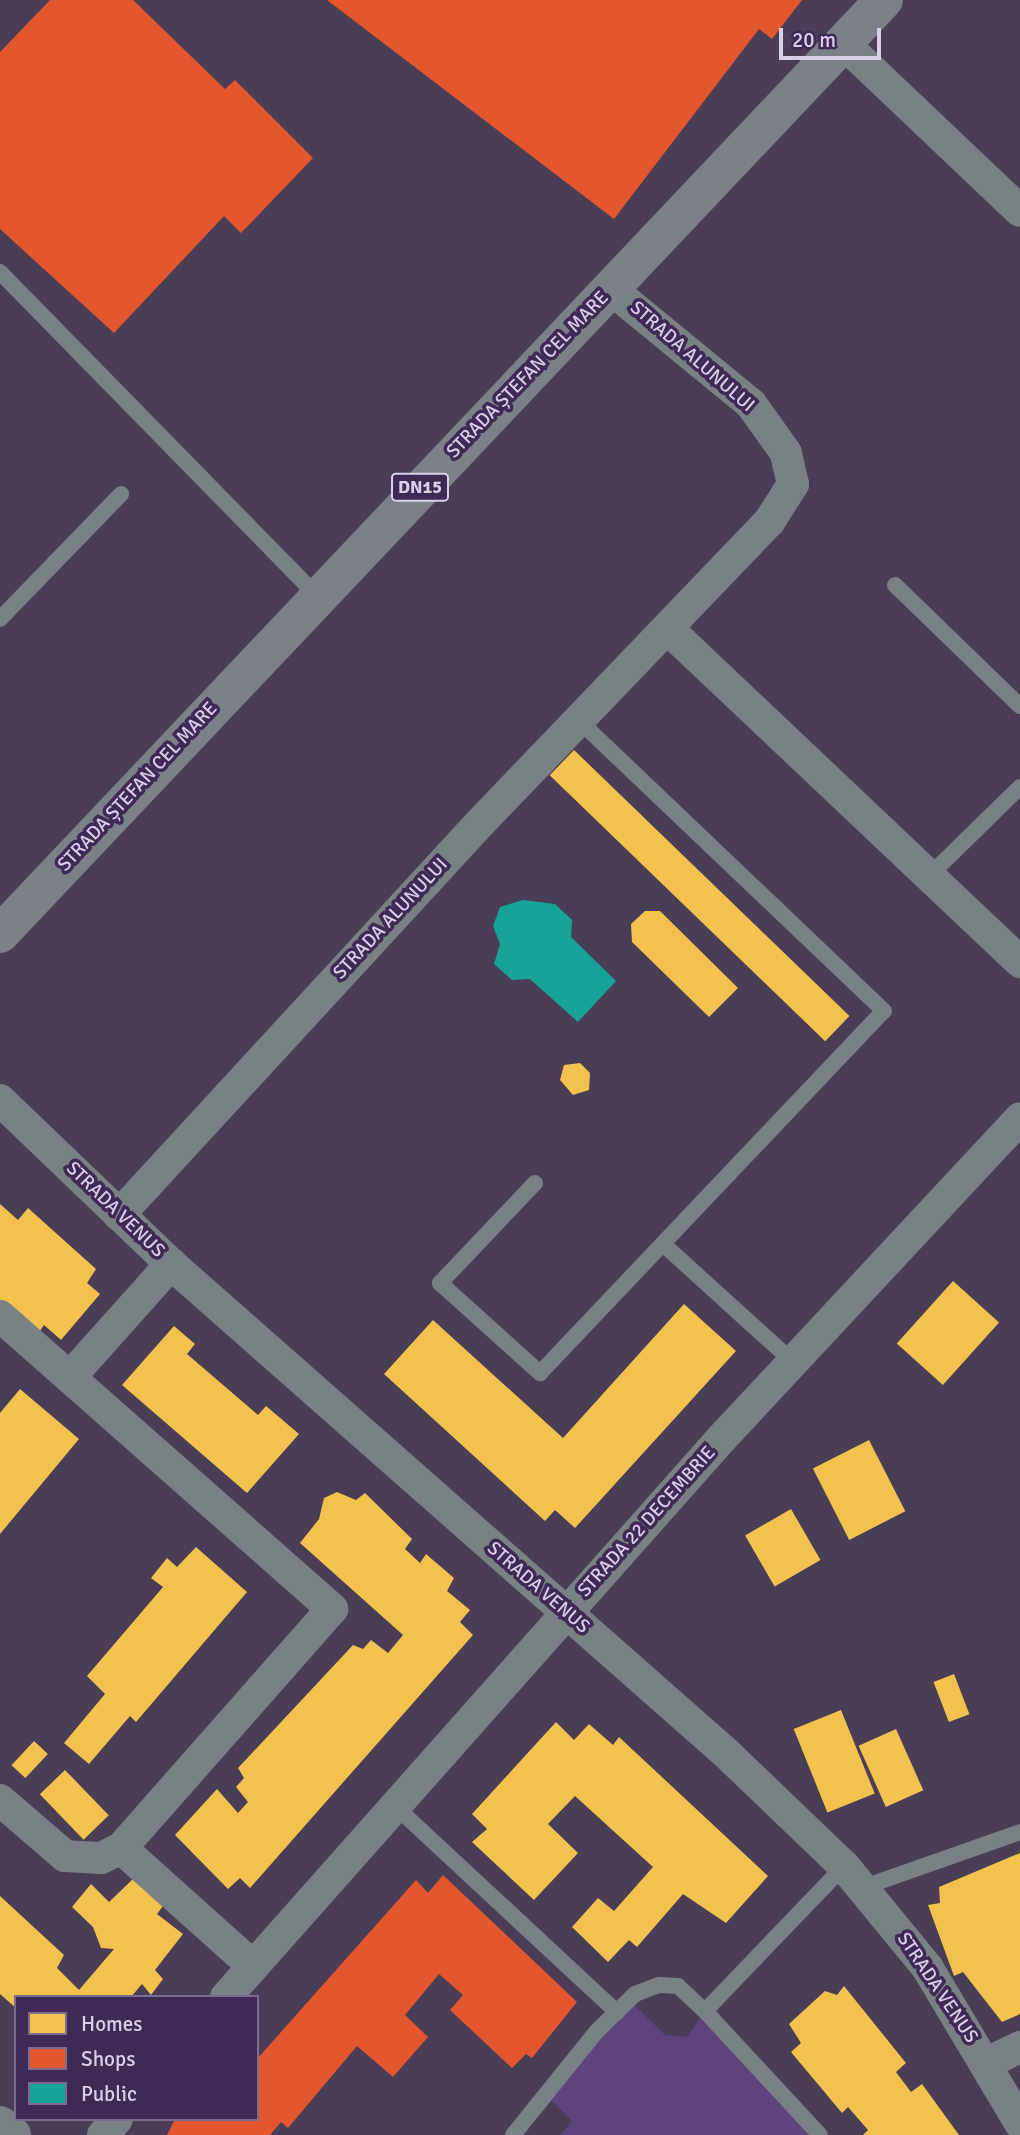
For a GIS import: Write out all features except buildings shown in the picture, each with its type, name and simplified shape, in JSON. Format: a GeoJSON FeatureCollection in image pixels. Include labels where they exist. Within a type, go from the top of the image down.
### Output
{"type":"FeatureCollection","features":[{"type":"Feature","properties":{"kind":"main road","name":"STRADA ȘTEFAN CEL MARE"},"geometry":{"type":"LineString","coordinates":[[0,934],[317,596],[884,0]]}},
{"type":"Feature","properties":{"kind":"street"},"geometry":{"type":"LineString","coordinates":[[842,42],[1020,211]]}},
{"type":"Feature","properties":{"kind":"street","name":"STRADA ALUNULUI"},"geometry":{"type":"LineString","coordinates":[[119,1215],[579,720],[769,522],[793,484],[786,453],[751,404],[610,288]]}},
{"type":"Feature","properties":{"kind":"street"},"geometry":{"type":"LineString","coordinates":[[668,629],[1020,962]]}},
{"type":"Feature","properties":{"kind":"street","name":"STRADA VENUS"},"geometry":{"type":"LineString","coordinates":[[0,1100],[171,1264],[566,1612],[854,1877],[927,1967],[987,2063],[1020,2123]]}},
{"type":"Feature","properties":{"kind":"street","name":"STRADA 22 DECEMBRIE"},"geometry":{"type":"LineString","coordinates":[[228,1995],[792,1361],[1020,1118]]}},
{"type":"Feature","properties":{"kind":"street"},"geometry":{"type":"LineString","coordinates":[[71,1377],[171,1264]]}},
{"type":"Feature","properties":{"kind":"street"},"geometry":{"type":"LineString","coordinates":[[0,1316],[332,1609],[121,1848],[101,1858],[65,1856],[0,1800]]}},
{"type":"Feature","properties":{"kind":"street"},"geometry":{"type":"LineString","coordinates":[[121,1848],[254,1966]]}},
{"type":"Feature","properties":{"kind":"street"},"geometry":{"type":"LineString","coordinates":[[987,2063],[1020,2047]]}},
{"type":"Feature","properties":{"kind":"street"},"geometry":{"type":"LineString","coordinates":[[103,2135],[115,2121]]}},
{"type":"Feature","properties":{"kind":"street"},"geometry":{"type":"LineString","coordinates":[[0,2124],[12,2135]]}},
{"type":"Feature","properties":{"kind":"lane"},"geometry":{"type":"LineString","coordinates":[[0,272],[317,596]]}},
{"type":"Feature","properties":{"kind":"lane"},"geometry":{"type":"LineString","coordinates":[[0,619],[121,494]]}},
{"type":"Feature","properties":{"kind":"lane"},"geometry":{"type":"LineString","coordinates":[[895,585],[1020,706]]}},
{"type":"Feature","properties":{"kind":"lane"},"geometry":{"type":"LineString","coordinates":[[534,1183],[440,1283],[540,1373],[884,1011],[579,720]]}},
{"type":"Feature","properties":{"kind":"lane"},"geometry":{"type":"LineString","coordinates":[[929,876],[1020,787]]}},
{"type":"Feature","properties":{"kind":"lane"},"geometry":{"type":"LineString","coordinates":[[663,1244],[792,1361]]}},
{"type":"Feature","properties":{"kind":"lane"},"geometry":{"type":"LineString","coordinates":[[395,1806],[617,2012]]}},
{"type":"Feature","properties":{"kind":"lane"},"geometry":{"type":"LineString","coordinates":[[705,2011],[854,1877],[1020,1832]]}},
{"type":"Feature","properties":{"kind":"lane"},"geometry":{"type":"LineString","coordinates":[[513,2135],[617,2012],[635,1994],[659,1985],[678,1986],[705,2011],[820,2135]]}},
{"type":"Feature","properties":{"kind":"shaded area"},"geometry":{"type":"Polygon","coordinates":[[[629,2000],[665,2035],[687,2037],[705,2011],[820,2135],[560,2135],[572,2121],[546,2095],[629,2000]]]}}]}
